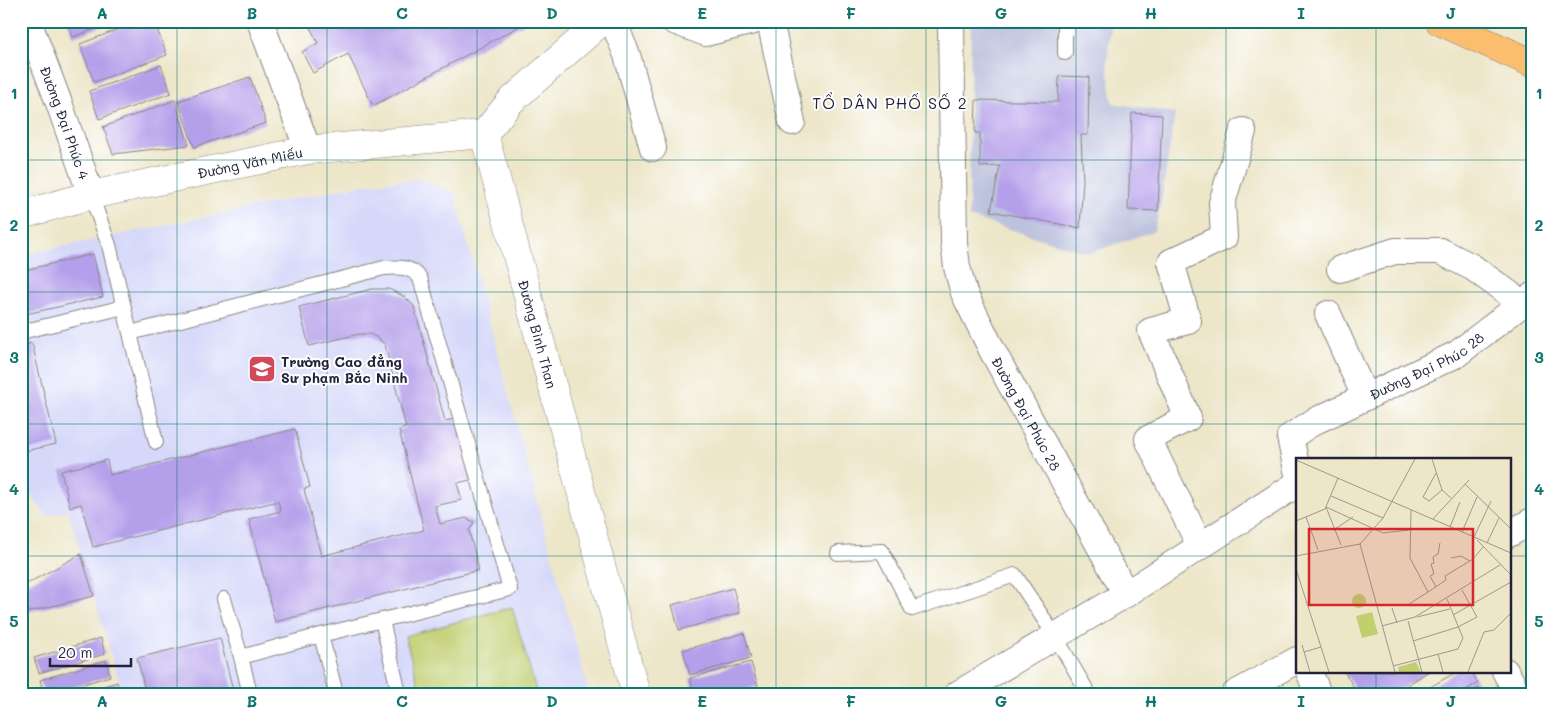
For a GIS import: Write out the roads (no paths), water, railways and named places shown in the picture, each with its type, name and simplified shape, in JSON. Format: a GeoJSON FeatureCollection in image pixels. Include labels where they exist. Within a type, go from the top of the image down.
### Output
{"type":"FeatureCollection","features":[{"type":"Feature","properties":{"kind":"main road"},"geometry":{"type":"LineString","coordinates":[[1447,23],[1532,63]]}},
{"type":"Feature","properties":{"kind":"street","name":"Đường Đại Phúc 4"},"geometry":{"type":"LineString","coordinates":[[28,21],[92,195]]}},
{"type":"Feature","properties":{"kind":"street"},"geometry":{"type":"LineString","coordinates":[[260,21],[308,150]]}},
{"type":"Feature","properties":{"kind":"street"},"geometry":{"type":"LineString","coordinates":[[484,134],[511,101],[602,21]]}},
{"type":"Feature","properties":{"kind":"street"},"geometry":{"type":"LineString","coordinates":[[614,21],[627,54],[653,148]]}},
{"type":"Feature","properties":{"kind":"street"},"geometry":{"type":"LineString","coordinates":[[674,21],[706,33],[754,21]]}},
{"type":"Feature","properties":{"kind":"street"},"geometry":{"type":"LineString","coordinates":[[770,21],[792,122]]}},
{"type":"Feature","properties":{"kind":"street","name":"Đường Đại Phúc 28"},"geometry":{"type":"LineString","coordinates":[[952,21],[954,243],[957,267],[964,294],[993,352],[1126,594]]}},
{"type":"Feature","properties":{"kind":"street"},"geometry":{"type":"LineString","coordinates":[[1200,546],[1148,439],[1188,418],[1151,331],[1188,320],[1171,262],[1224,237],[1222,203],[1242,131]]}},
{"type":"Feature","properties":{"kind":"street","name":"Đường Văn Miếu"},"geometry":{"type":"LineString","coordinates":[[21,215],[92,195],[308,150],[484,134]]}},
{"type":"Feature","properties":{"kind":"street","name":"Đường Bình Than"},"geometry":{"type":"LineString","coordinates":[[484,134],[636,694]]}},
{"type":"Feature","properties":{"kind":"street"},"geometry":{"type":"LineString","coordinates":[[1340,269],[1395,251],[1440,251],[1527,299]]}},
{"type":"Feature","properties":{"kind":"street","name":"Đường Đại Phúc 28"},"geometry":{"type":"LineString","coordinates":[[1296,465],[1290,437],[1315,421],[1456,354],[1527,299]]}},
{"type":"Feature","properties":{"kind":"street"},"geometry":{"type":"LineString","coordinates":[[1328,314],[1364,398]]}},
{"type":"Feature","properties":{"kind":"street"},"geometry":{"type":"LineString","coordinates":[[958,694],[1126,594],[1296,485]]}},
{"type":"Feature","properties":{"kind":"street"},"geometry":{"type":"LineString","coordinates":[[1510,533],[1532,521]]}},
{"type":"Feature","properties":{"kind":"street"},"geometry":{"type":"LineString","coordinates":[[1235,694],[1296,661]]}},
{"type":"Feature","properties":{"kind":"street"},"geometry":{"type":"LineString","coordinates":[[1309,672],[1318,694]]}},
{"type":"Feature","properties":{"kind":"street"},"geometry":{"type":"LineString","coordinates":[[1506,672],[1518,694]]}},
{"type":"Feature","properties":{"kind":"lane"},"geometry":{"type":"LineString","coordinates":[[1065,21],[1065,53]]}},
{"type":"Feature","properties":{"kind":"lane"},"geometry":{"type":"LineString","coordinates":[[92,195],[109,245],[156,442]]}},
{"type":"Feature","properties":{"kind":"lane"},"geometry":{"type":"LineString","coordinates":[[130,333],[384,268],[398,267],[416,272],[420,278],[510,589],[321,635],[241,657]]}},
{"type":"Feature","properties":{"kind":"lane"},"geometry":{"type":"LineString","coordinates":[[21,332],[124,306]]}},
{"type":"Feature","properties":{"kind":"lane"},"geometry":{"type":"LineString","coordinates":[[838,553],[882,551],[912,609],[1015,575],[1055,636],[1089,694]]}},
{"type":"Feature","properties":{"kind":"lane"},"geometry":{"type":"LineString","coordinates":[[224,599],[250,694]]}},
{"type":"Feature","properties":{"kind":"lane"},"geometry":{"type":"LineString","coordinates":[[382,620],[399,694]]}},
{"type":"Feature","properties":{"kind":"lane"},"geometry":{"type":"LineString","coordinates":[[321,635],[336,694]]}},
{"type":"Feature","properties":{"kind":"place","name":"Trường Cao đẳng Sư phạm Bắc Ninh"},"geometry":{"type":"Point","coordinates":[262,369]}},
{"type":"Feature","properties":{"kind":"district","name":"TỔ DÂN PHỐ SỐ 2"},"geometry":{"type":"Point","coordinates":[890,102]}}]}
